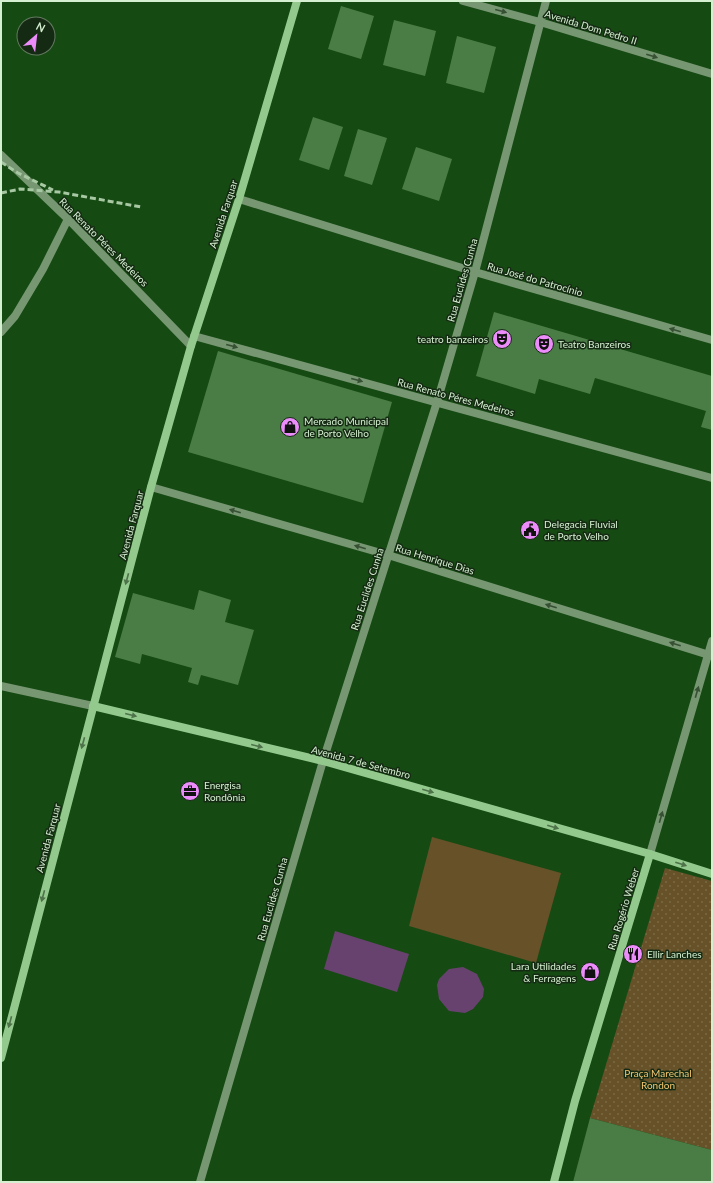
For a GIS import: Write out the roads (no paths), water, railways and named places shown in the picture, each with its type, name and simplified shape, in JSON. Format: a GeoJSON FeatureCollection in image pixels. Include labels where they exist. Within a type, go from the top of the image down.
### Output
{"type":"FeatureCollection","features":[{"type":"Feature","properties":{"kind":"street","name":"Avenida Farquar"},"geometry":{"type":"LineString","coordinates":[[1,1058],[151,487],[194,336],[239,199],[297,1]]}},
{"type":"Feature","properties":{"kind":"street","name":"Avenida Dom Pedro II"},"geometry":{"type":"LineString","coordinates":[[463,1],[540,22],[712,74]]}},
{"type":"Feature","properties":{"kind":"street","name":"Rua Euclides Cunha"},"geometry":{"type":"LineString","coordinates":[[200,1182],[323,762],[437,402],[475,272],[546,1]]}},
{"type":"Feature","properties":{"kind":"street","name":"Rua Renato Péres Medeiros"},"geometry":{"type":"LineString","coordinates":[[1,155],[68,219],[191,346]]}},
{"type":"Feature","properties":{"kind":"street","name":"Rua José do Patrocínio"},"geometry":{"type":"LineString","coordinates":[[239,199],[475,272],[712,340]]}},
{"type":"Feature","properties":{"kind":"street"},"geometry":{"type":"LineString","coordinates":[[1,332],[15,316],[39,276],[68,219]]}},
{"type":"Feature","properties":{"kind":"street","name":"Rua Renato Péres Medeiros"},"geometry":{"type":"LineString","coordinates":[[194,336],[712,478]]}},
{"type":"Feature","properties":{"kind":"street","name":"Rua Henrique Dias"},"geometry":{"type":"LineString","coordinates":[[151,487],[388,555],[710,655]]}},
{"type":"Feature","properties":{"kind":"street","name":"Rua Rogério Weber"},"geometry":{"type":"LineString","coordinates":[[554,1182],[575,1101],[710,655],[712,641]]}},
{"type":"Feature","properties":{"kind":"street","name":"Avenida 7 de Setembro"},"geometry":{"type":"LineString","coordinates":[[1,686],[93,706],[323,762],[650,854],[712,874]]}},
{"type":"Feature","properties":{"kind":"railway"},"geometry":{"type":"LineString","coordinates":[[1,162],[18,173],[53,190]]}},
{"type":"Feature","properties":{"kind":"railway"},"geometry":{"type":"LineString","coordinates":[[1,193],[20,189],[59,192],[141,207]]}},
{"type":"Feature","properties":{"kind":"place","name":"teatro banzeiros"},"geometry":{"type":"Point","coordinates":[502,339]}},
{"type":"Feature","properties":{"kind":"place","name":"Teatro Banzeiros"},"geometry":{"type":"Point","coordinates":[544,344]}},
{"type":"Feature","properties":{"kind":"place","name":"Mercado Municipal de Porto Velho"},"geometry":{"type":"Point","coordinates":[290,427]}},
{"type":"Feature","properties":{"kind":"place","name":"Delegacia Fluvial de Porto Velho"},"geometry":{"type":"Point","coordinates":[530,530]}},
{"type":"Feature","properties":{"kind":"place","name":"Energisa Rondônia"},"geometry":{"type":"Point","coordinates":[190,791]}},
{"type":"Feature","properties":{"kind":"place","name":"Ellir Lanches"},"geometry":{"type":"Point","coordinates":[633,954]}},
{"type":"Feature","properties":{"kind":"place","name":"Lara Utilidades & Ferragens"},"geometry":{"type":"Point","coordinates":[590,972]}},
{"type":"Feature","properties":{"kind":"park label","name":"Praça Marechal Rondon"},"geometry":{"type":"Point","coordinates":[658,1078]}}]}
